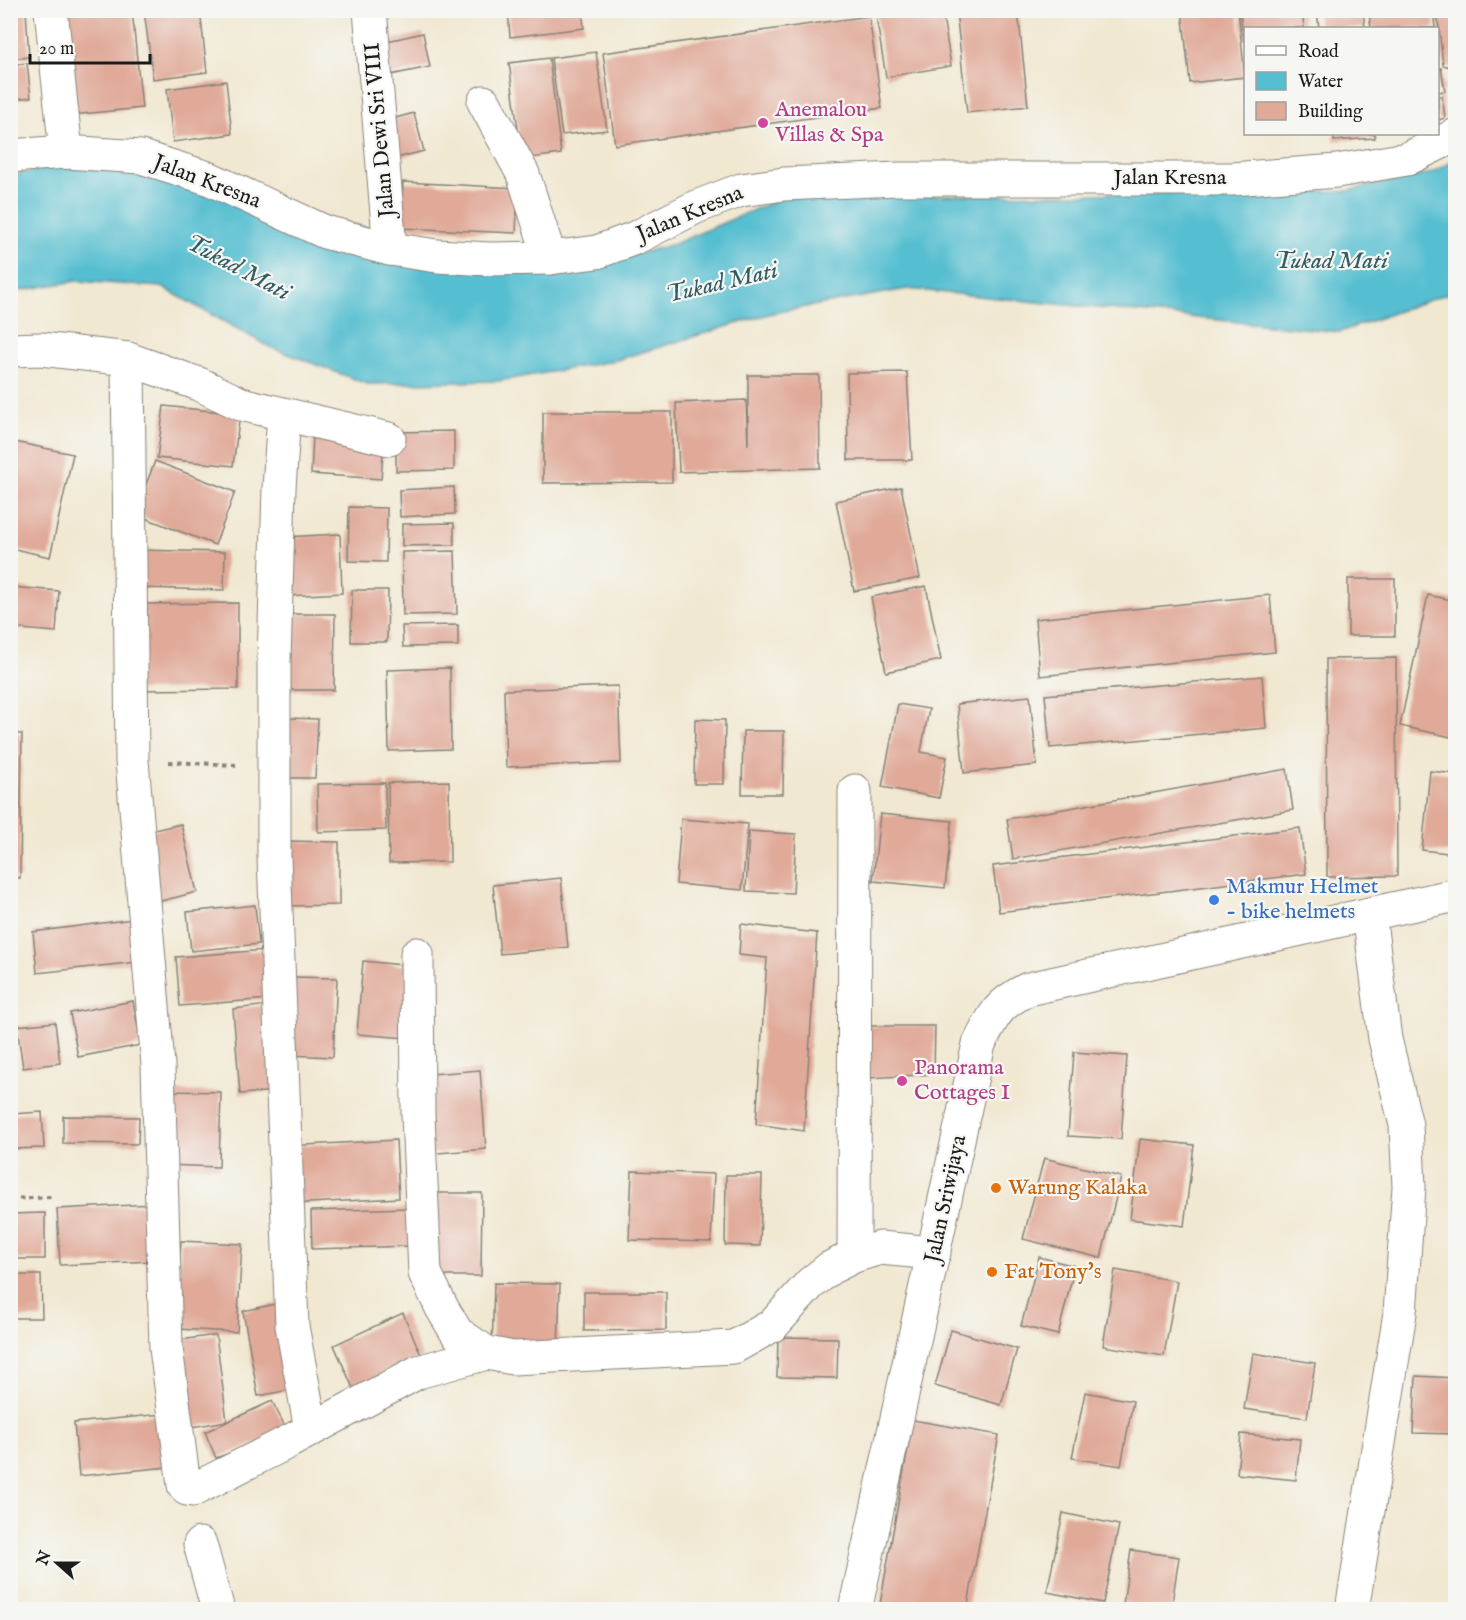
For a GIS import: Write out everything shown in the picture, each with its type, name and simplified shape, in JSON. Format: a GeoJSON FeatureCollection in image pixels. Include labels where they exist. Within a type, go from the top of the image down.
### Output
{"type":"FeatureCollection","features":[{"type":"Feature","properties":{"kind":"street"},"geometry":{"type":"LineString","coordinates":[[51,10],[66,152]]}},
{"type":"Feature","properties":{"kind":"street","name":"Jalan Dewi Sri VIII"},"geometry":{"type":"LineString","coordinates":[[370,10],[390,249]]}},
{"type":"Feature","properties":{"kind":"street"},"geometry":{"type":"LineString","coordinates":[[484,102],[523,174],[550,258]]}},
{"type":"Feature","properties":{"kind":"street","name":"Jalan Kresna"},"geometry":{"type":"LineString","coordinates":[[10,156],[66,152],[141,157],[208,178],[325,232],[390,249],[479,259],[550,258],[597,252],[635,238],[696,207],[741,190],[783,184],[909,179],[1232,179],[1337,171],[1407,159],[1455,135]]}},
{"type":"Feature","properties":{"kind":"street"},"geometry":{"type":"LineString","coordinates":[[10,350],[41,349],[128,359],[199,384],[241,404],[389,439]]}},
{"type":"Feature","properties":{"kind":"street"},"geometry":{"type":"LineString","coordinates":[[128,359],[132,761],[158,1065],[166,1348],[184,1485],[187,1489],[193,1490],[418,1372],[487,1353]]}},
{"type":"Feature","properties":{"kind":"street"},"geometry":{"type":"LineString","coordinates":[[284,415],[279,488],[274,661],[274,856],[292,1326],[311,1429]]}},
{"type":"Feature","properties":{"kind":"street"},"geometry":{"type":"LineString","coordinates":[[854,1256],[855,791]]}},
{"type":"Feature","properties":{"kind":"street","name":"Jalan Sriwijaya"},"geometry":{"type":"LineString","coordinates":[[855,1610],[979,1044],[991,1020],[1007,1000],[1028,989],[1455,895]]}},
{"type":"Feature","properties":{"kind":"street"},"geometry":{"type":"LineString","coordinates":[[1352,1610],[1400,1313],[1409,1186],[1406,1125],[1385,1039],[1369,914]]}},
{"type":"Feature","properties":{"kind":"street"},"geometry":{"type":"LineString","coordinates":[[417,954],[418,1114],[425,1273],[457,1333],[487,1353],[513,1358],[734,1347],[773,1325],[810,1284],[830,1268],[854,1256],[880,1248],[934,1253]]}},
{"type":"Feature","properties":{"kind":"street"},"geometry":{"type":"LineString","coordinates":[[200,1544],[218,1610]]}},
{"type":"Feature","properties":{"kind":"path"},"geometry":{"type":"LineString","coordinates":[[132,761],[241,765]]}},
{"type":"Feature","properties":{"kind":"path"},"geometry":{"type":"LineString","coordinates":[[10,1199],[53,1197]]}},
{"type":"Feature","properties":{"kind":"water","name":"Tukad Mati"},"geometry":{"type":"Polygon","coordinates":[[[1455,159],[1455,291],[1340,332],[907,289],[772,313],[613,361],[499,381],[367,384],[270,347],[162,287],[76,281],[11,292],[11,175],[54,167],[145,170],[249,203],[573,271],[674,244],[784,197],[1346,191],[1432,173],[1455,159]]]}},
{"type":"Feature","properties":{"kind":"building"},"geometry":{"type":"Polygon","coordinates":[[[10,10],[26,10],[29,57],[10,59],[10,10]]]}},
{"type":"Feature","properties":{"kind":"building"},"geometry":{"type":"Polygon","coordinates":[[[60,10],[132,10],[142,108],[71,115],[60,10]]]}},
{"type":"Feature","properties":{"kind":"building"},"geometry":{"type":"Polygon","coordinates":[[[144,10],[200,10],[207,72],[153,79],[144,10]]]}},
{"type":"Feature","properties":{"kind":"building"},"geometry":{"type":"Polygon","coordinates":[[[508,10],[582,10],[584,28],[510,37],[508,10]]]}},
{"type":"Feature","properties":{"kind":"building"},"geometry":{"type":"Polygon","coordinates":[[[875,10],[942,10],[951,66],[886,77],[875,10]]]}},
{"type":"Feature","properties":{"kind":"building"},"geometry":{"type":"Polygon","coordinates":[[[956,10],[1018,10],[1028,106],[967,113],[956,10]]]}},
{"type":"Feature","properties":{"kind":"building"},"geometry":{"type":"Polygon","coordinates":[[[1182,10],[1238,10],[1244,77],[1190,83],[1182,10]]]}},
{"type":"Feature","properties":{"kind":"building"},"geometry":{"type":"Polygon","coordinates":[[[1240,10],[1302,10],[1304,27],[1244,27],[1244,42],[1240,10]]]}},
{"type":"Feature","properties":{"kind":"building"},"geometry":{"type":"Polygon","coordinates":[[[1317,10],[1363,10],[1365,27],[1319,27],[1317,10]]]}},
{"type":"Feature","properties":{"kind":"building"},"geometry":{"type":"Polygon","coordinates":[[[1390,10],[1433,10],[1435,27],[1371,27],[1369,13],[1390,10]]]}},
{"type":"Feature","properties":{"kind":"building"},"geometry":{"type":"Polygon","coordinates":[[[1437,10],[1456,10],[1456,69],[1443,65],[1437,10]]]}},
{"type":"Feature","properties":{"kind":"building"},"geometry":{"type":"Polygon","coordinates":[[[869,16],[882,108],[615,145],[603,53],[869,16]]]}},
{"type":"Feature","properties":{"kind":"building"},"geometry":{"type":"Polygon","coordinates":[[[423,33],[430,67],[390,75],[383,42],[423,33]]]}},
{"type":"Feature","properties":{"kind":"building"},"geometry":{"type":"Polygon","coordinates":[[[596,52],[607,130],[562,135],[551,58],[596,52]]]}},
{"type":"Feature","properties":{"kind":"building"},"geometry":{"type":"Polygon","coordinates":[[[549,58],[561,154],[522,159],[509,63],[549,58]]]}},
{"type":"Feature","properties":{"kind":"building"},"geometry":{"type":"Polygon","coordinates":[[[27,63],[31,97],[10,100],[10,65],[27,63]]]}},
{"type":"Feature","properties":{"kind":"building"},"geometry":{"type":"Polygon","coordinates":[[[1441,68],[1445,91],[1439,92],[1439,69],[1441,68]]]}},
{"type":"Feature","properties":{"kind":"building"},"geometry":{"type":"Polygon","coordinates":[[[226,81],[232,134],[173,142],[167,89],[226,81]]]}},
{"type":"Feature","properties":{"kind":"building"},"geometry":{"type":"Polygon","coordinates":[[[1439,96],[1442,96],[1445,118],[1439,120],[1439,96]]]}},
{"type":"Feature","properties":{"kind":"building"},"geometry":{"type":"Polygon","coordinates":[[[414,113],[424,151],[393,159],[384,121],[414,113]]]}},
{"type":"Feature","properties":{"kind":"building"},"geometry":{"type":"Polygon","coordinates":[[[1334,135],[1375,135],[1375,138],[1334,141],[1334,135]]]}},
{"type":"Feature","properties":{"kind":"building"},"geometry":{"type":"Polygon","coordinates":[[[403,182],[518,188],[516,233],[401,228],[403,182]]]}},
{"type":"Feature","properties":{"kind":"building"},"geometry":{"type":"Polygon","coordinates":[[[907,372],[912,460],[848,460],[847,373],[907,372]]]}},
{"type":"Feature","properties":{"kind":"building"},"geometry":{"type":"Polygon","coordinates":[[[748,375],[819,375],[820,468],[679,472],[676,403],[746,400],[748,445],[748,375]]]}},
{"type":"Feature","properties":{"kind":"building"},"geometry":{"type":"Polygon","coordinates":[[[164,406],[240,414],[233,466],[157,458],[164,406]]]}},
{"type":"Feature","properties":{"kind":"building"},"geometry":{"type":"Polygon","coordinates":[[[543,412],[672,412],[672,482],[543,483],[543,412]]]}},
{"type":"Feature","properties":{"kind":"building"},"geometry":{"type":"Polygon","coordinates":[[[454,431],[454,470],[396,471],[396,432],[454,431]]]}},
{"type":"Feature","properties":{"kind":"building"},"geometry":{"type":"Polygon","coordinates":[[[313,436],[384,441],[381,479],[311,474],[313,436]]]}},
{"type":"Feature","properties":{"kind":"building"},"geometry":{"type":"Polygon","coordinates":[[[10,441],[73,454],[50,557],[10,548],[10,441]]]}},
{"type":"Feature","properties":{"kind":"building"},"geometry":{"type":"Polygon","coordinates":[[[155,461],[235,492],[215,545],[135,514],[155,461]]]}},
{"type":"Feature","properties":{"kind":"building"},"geometry":{"type":"Polygon","coordinates":[[[454,487],[455,514],[400,517],[399,490],[454,487]]]}},
{"type":"Feature","properties":{"kind":"building"},"geometry":{"type":"Polygon","coordinates":[[[901,487],[920,578],[854,591],[836,501],[901,487]]]}},
{"type":"Feature","properties":{"kind":"building"},"geometry":{"type":"Polygon","coordinates":[[[349,507],[387,508],[386,562],[348,561],[349,507]]]}},
{"type":"Feature","properties":{"kind":"building"},"geometry":{"type":"Polygon","coordinates":[[[454,523],[454,545],[402,546],[402,524],[454,523]]]}},
{"type":"Feature","properties":{"kind":"building"},"geometry":{"type":"Polygon","coordinates":[[[340,534],[342,593],[287,596],[284,537],[340,534]]]}},
{"type":"Feature","properties":{"kind":"building"},"geometry":{"type":"Polygon","coordinates":[[[138,550],[225,552],[224,590],[137,588],[138,550]]]}},
{"type":"Feature","properties":{"kind":"building"},"geometry":{"type":"Polygon","coordinates":[[[455,551],[457,614],[403,615],[402,552],[455,551]]]}},
{"type":"Feature","properties":{"kind":"building"},"geometry":{"type":"Polygon","coordinates":[[[1348,579],[1395,579],[1395,636],[1348,636],[1348,579]]]}},
{"type":"Feature","properties":{"kind":"building"},"geometry":{"type":"Polygon","coordinates":[[[926,586],[941,660],[886,672],[871,597],[926,586]]]}},
{"type":"Feature","properties":{"kind":"building"},"geometry":{"type":"Polygon","coordinates":[[[10,587],[59,591],[56,632],[10,628],[10,587]]]}},
{"type":"Feature","properties":{"kind":"building"},"geometry":{"type":"Polygon","coordinates":[[[352,590],[388,590],[387,642],[351,642],[352,590]]]}},
{"type":"Feature","properties":{"kind":"building"},"geometry":{"type":"Polygon","coordinates":[[[1270,595],[1275,652],[1040,676],[1035,619],[1270,595]]]}},
{"type":"Feature","properties":{"kind":"building"},"geometry":{"type":"Polygon","coordinates":[[[1428,595],[1456,601],[1456,738],[1400,726],[1428,595]]]}},
{"type":"Feature","properties":{"kind":"building"},"geometry":{"type":"Polygon","coordinates":[[[238,603],[238,689],[138,690],[137,604],[238,603]]]}},
{"type":"Feature","properties":{"kind":"building"},"geometry":{"type":"Polygon","coordinates":[[[285,614],[335,614],[334,690],[284,690],[285,614]]]}},
{"type":"Feature","properties":{"kind":"building"},"geometry":{"type":"Polygon","coordinates":[[[458,625],[458,646],[403,647],[402,626],[458,625]]]}},
{"type":"Feature","properties":{"kind":"building"},"geometry":{"type":"Polygon","coordinates":[[[1396,658],[1397,876],[1327,877],[1326,659],[1396,658]]]}},
{"type":"Feature","properties":{"kind":"building"},"geometry":{"type":"Polygon","coordinates":[[[450,668],[451,749],[389,751],[387,670],[450,668]]]}},
{"type":"Feature","properties":{"kind":"building"},"geometry":{"type":"Polygon","coordinates":[[[1262,676],[1266,728],[1050,748],[1045,695],[1262,676]]]}},
{"type":"Feature","properties":{"kind":"building"},"geometry":{"type":"Polygon","coordinates":[[[618,686],[621,763],[506,767],[504,690],[618,686]]]}},
{"type":"Feature","properties":{"kind":"building"},"geometry":{"type":"Polygon","coordinates":[[[1030,696],[1037,765],[964,773],[957,704],[1030,696]]]}},
{"type":"Feature","properties":{"kind":"building"},"geometry":{"type":"Polygon","coordinates":[[[898,704],[929,709],[921,752],[947,757],[939,798],[882,787],[898,704]]]}},
{"type":"Feature","properties":{"kind":"building"},"geometry":{"type":"Polygon","coordinates":[[[287,718],[318,719],[315,778],[285,778],[287,718]]]}},
{"type":"Feature","properties":{"kind":"building"},"geometry":{"type":"Polygon","coordinates":[[[695,719],[725,720],[724,784],[694,784],[695,719]]]}},
{"type":"Feature","properties":{"kind":"building"},"geometry":{"type":"Polygon","coordinates":[[[743,731],[784,731],[783,794],[742,794],[743,731]]]}},
{"type":"Feature","properties":{"kind":"building"},"geometry":{"type":"Polygon","coordinates":[[[10,734],[22,734],[20,878],[10,878],[10,734]]]}},
{"type":"Feature","properties":{"kind":"building"},"geometry":{"type":"Polygon","coordinates":[[[1287,769],[1293,810],[1013,859],[1007,819],[1287,769]]]}},
{"type":"Feature","properties":{"kind":"building"},"geometry":{"type":"Polygon","coordinates":[[[1430,771],[1456,774],[1456,854],[1422,850],[1430,771]]]}},
{"type":"Feature","properties":{"kind":"building"},"geometry":{"type":"Polygon","coordinates":[[[449,781],[450,862],[389,863],[388,783],[449,781]]]}},
{"type":"Feature","properties":{"kind":"building"},"geometry":{"type":"Polygon","coordinates":[[[385,783],[386,830],[318,832],[317,784],[385,783]]]}},
{"type":"Feature","properties":{"kind":"building"},"geometry":{"type":"Polygon","coordinates":[[[880,814],[952,821],[945,888],[873,881],[880,814]]]}},
{"type":"Feature","properties":{"kind":"building"},"geometry":{"type":"Polygon","coordinates":[[[681,819],[748,824],[742,890],[676,884],[681,819]]]}},
{"type":"Feature","properties":{"kind":"building"},"geometry":{"type":"Polygon","coordinates":[[[181,824],[197,892],[161,901],[145,832],[181,824]]]}},
{"type":"Feature","properties":{"kind":"building"},"geometry":{"type":"Polygon","coordinates":[[[1300,828],[1306,874],[999,912],[993,866],[1300,828]]]}},
{"type":"Feature","properties":{"kind":"building"},"geometry":{"type":"Polygon","coordinates":[[[749,831],[796,834],[793,893],[746,891],[749,831]]]}},
{"type":"Feature","properties":{"kind":"building"},"geometry":{"type":"Polygon","coordinates":[[[284,841],[339,842],[339,905],[284,906],[284,841]]]}},
{"type":"Feature","properties":{"kind":"building"},"geometry":{"type":"Polygon","coordinates":[[[561,878],[568,947],[500,954],[493,885],[561,878]]]}},
{"type":"Feature","properties":{"kind":"building"},"geometry":{"type":"Polygon","coordinates":[[[255,905],[259,944],[191,951],[187,912],[255,905]]]}},
{"type":"Feature","properties":{"kind":"building"},"geometry":{"type":"Polygon","coordinates":[[[133,919],[137,962],[37,973],[33,932],[133,919]]]}},
{"type":"Feature","properties":{"kind":"building"},"geometry":{"type":"Polygon","coordinates":[[[741,924],[817,933],[804,1131],[756,1124],[767,958],[739,955],[741,924]]]}},
{"type":"Feature","properties":{"kind":"building"},"geometry":{"type":"Polygon","coordinates":[[[266,950],[269,999],[180,1006],[176,957],[266,950]]]}},
{"type":"Feature","properties":{"kind":"building"},"geometry":{"type":"Polygon","coordinates":[[[363,961],[412,966],[406,1038],[357,1034],[363,961]]]}},
{"type":"Feature","properties":{"kind":"building"},"geometry":{"type":"Polygon","coordinates":[[[292,977],[337,978],[333,1057],[288,1055],[292,977]]]}},
{"type":"Feature","properties":{"kind":"building"},"geometry":{"type":"Polygon","coordinates":[[[133,1001],[141,1045],[78,1057],[70,1013],[133,1001]]]}},
{"type":"Feature","properties":{"kind":"building"},"geometry":{"type":"Polygon","coordinates":[[[269,1005],[277,1091],[240,1094],[233,1009],[269,1005]]]}},
{"type":"Feature","properties":{"kind":"building"},"geometry":{"type":"Polygon","coordinates":[[[55,1022],[60,1063],[23,1068],[17,1026],[55,1022]]]}},
{"type":"Feature","properties":{"kind":"building"},"geometry":{"type":"Polygon","coordinates":[[[867,1026],[935,1026],[934,1074],[869,1078],[867,1026]]]}},
{"type":"Feature","properties":{"kind":"building"},"geometry":{"type":"Polygon","coordinates":[[[1074,1052],[1127,1056],[1121,1139],[1068,1136],[1074,1052]]]}},
{"type":"Feature","properties":{"kind":"building"},"geometry":{"type":"Polygon","coordinates":[[[480,1070],[486,1149],[426,1154],[420,1075],[480,1070]]]}},
{"type":"Feature","properties":{"kind":"building"},"geometry":{"type":"Polygon","coordinates":[[[168,1091],[221,1092],[219,1167],[165,1165],[168,1091]]]}},
{"type":"Feature","properties":{"kind":"building"},"geometry":{"type":"Polygon","coordinates":[[[42,1112],[44,1148],[10,1149],[10,1114],[42,1112]]]}},
{"type":"Feature","properties":{"kind":"building"},"geometry":{"type":"Polygon","coordinates":[[[63,1116],[139,1117],[138,1144],[63,1143],[63,1116]]]}},
{"type":"Feature","properties":{"kind":"building"},"geometry":{"type":"Polygon","coordinates":[[[1140,1139],[1194,1145],[1184,1226],[1130,1219],[1140,1139]]]}},
{"type":"Feature","properties":{"kind":"building"},"geometry":{"type":"Polygon","coordinates":[[[396,1140],[399,1198],[291,1204],[287,1146],[396,1140]]]}},
{"type":"Feature","properties":{"kind":"building"},"geometry":{"type":"Polygon","coordinates":[[[1044,1158],[1121,1177],[1101,1258],[1023,1239],[1044,1158]]]}},
{"type":"Feature","properties":{"kind":"building"},"geometry":{"type":"Polygon","coordinates":[[[632,1171],[714,1174],[711,1242],[629,1240],[632,1171]]]}},
{"type":"Feature","properties":{"kind":"building"},"geometry":{"type":"Polygon","coordinates":[[[726,1175],[762,1175],[760,1246],[725,1245],[726,1175]]]}},
{"type":"Feature","properties":{"kind":"building"},"geometry":{"type":"Polygon","coordinates":[[[432,1193],[482,1193],[481,1276],[432,1276],[432,1193]]]}},
{"type":"Feature","properties":{"kind":"building"},"geometry":{"type":"Polygon","coordinates":[[[153,1204],[154,1261],[60,1265],[57,1209],[153,1204]]]}},
{"type":"Feature","properties":{"kind":"building"},"geometry":{"type":"Polygon","coordinates":[[[410,1208],[411,1246],[312,1249],[311,1211],[410,1208]]]}},
{"type":"Feature","properties":{"kind":"building"},"geometry":{"type":"Polygon","coordinates":[[[45,1213],[45,1259],[10,1259],[10,1214],[45,1213]]]}},
{"type":"Feature","properties":{"kind":"building"},"geometry":{"type":"Polygon","coordinates":[[[181,1241],[242,1244],[237,1332],[176,1329],[181,1241]]]}},
{"type":"Feature","properties":{"kind":"building"},"geometry":{"type":"Polygon","coordinates":[[[1039,1257],[1075,1266],[1058,1335],[1021,1326],[1039,1257]]]}},
{"type":"Feature","properties":{"kind":"building"},"geometry":{"type":"Polygon","coordinates":[[[1115,1270],[1177,1281],[1164,1356],[1103,1346],[1115,1270]]]}},
{"type":"Feature","properties":{"kind":"building"},"geometry":{"type":"Polygon","coordinates":[[[10,1275],[41,1275],[42,1318],[10,1318],[10,1275]]]}},
{"type":"Feature","properties":{"kind":"building"},"geometry":{"type":"Polygon","coordinates":[[[494,1283],[560,1284],[558,1352],[492,1350],[494,1283]]]}},
{"type":"Feature","properties":{"kind":"building"},"geometry":{"type":"Polygon","coordinates":[[[584,1292],[666,1292],[666,1330],[584,1331],[584,1292]]]}},
{"type":"Feature","properties":{"kind":"building"},"geometry":{"type":"Polygon","coordinates":[[[280,1303],[295,1389],[258,1396],[243,1311],[280,1303]]]}},
{"type":"Feature","properties":{"kind":"building"},"geometry":{"type":"Polygon","coordinates":[[[403,1313],[422,1357],[353,1388],[334,1345],[403,1313]]]}},
{"type":"Feature","properties":{"kind":"building"},"geometry":{"type":"Polygon","coordinates":[[[951,1330],[1017,1349],[1001,1405],[935,1386],[951,1330]]]}},
{"type":"Feature","properties":{"kind":"building"},"geometry":{"type":"Polygon","coordinates":[[[216,1335],[227,1421],[192,1427],[180,1340],[216,1335]]]}},
{"type":"Feature","properties":{"kind":"building"},"geometry":{"type":"Polygon","coordinates":[[[778,1337],[838,1338],[837,1378],[777,1377],[778,1337]]]}},
{"type":"Feature","properties":{"kind":"building"},"geometry":{"type":"Polygon","coordinates":[[[1253,1353],[1315,1363],[1307,1418],[1244,1409],[1253,1353]]]}},
{"type":"Feature","properties":{"kind":"building"},"geometry":{"type":"Polygon","coordinates":[[[1416,1376],[1456,1378],[1456,1434],[1413,1433],[1416,1376]]]}},
{"type":"Feature","properties":{"kind":"building"},"geometry":{"type":"Polygon","coordinates":[[[1085,1392],[1133,1401],[1121,1466],[1072,1458],[1085,1392]]]}},
{"type":"Feature","properties":{"kind":"building"},"geometry":{"type":"Polygon","coordinates":[[[272,1401],[288,1432],[216,1458],[205,1432],[272,1401]]]}},
{"type":"Feature","properties":{"kind":"building"},"geometry":{"type":"Polygon","coordinates":[[[162,1414],[168,1467],[79,1476],[74,1423],[162,1414]]]}},
{"type":"Feature","properties":{"kind":"building"},"geometry":{"type":"Polygon","coordinates":[[[913,1420],[999,1435],[967,1610],[879,1610],[913,1420]]]}},
{"type":"Feature","properties":{"kind":"building"},"geometry":{"type":"Polygon","coordinates":[[[1241,1434],[1300,1439],[1296,1480],[1237,1474],[1241,1434]]]}},
{"type":"Feature","properties":{"kind":"building"},"geometry":{"type":"Polygon","coordinates":[[[1063,1513],[1119,1525],[1103,1603],[1047,1592],[1063,1513]]]}},
{"type":"Feature","properties":{"kind":"building"},"geometry":{"type":"Polygon","coordinates":[[[1131,1550],[1179,1557],[1171,1610],[1123,1604],[1131,1550]]]}},
{"type":"Feature","properties":{"kind":"place","name":"Anemalou Villas & Spa"},"geometry":{"type":"Point","coordinates":[763,123]}},
{"type":"Feature","properties":{"kind":"place","name":"Makmur Helmet - bike helmets"},"geometry":{"type":"Point","coordinates":[1214,900]}},
{"type":"Feature","properties":{"kind":"place","name":"Panorama Cottages I"},"geometry":{"type":"Point","coordinates":[902,1081]}},
{"type":"Feature","properties":{"kind":"place","name":"Warung Kalaka"},"geometry":{"type":"Point","coordinates":[996,1188]}},
{"type":"Feature","properties":{"kind":"place","name":"Fat Tony's"},"geometry":{"type":"Point","coordinates":[992,1272]}}]}
